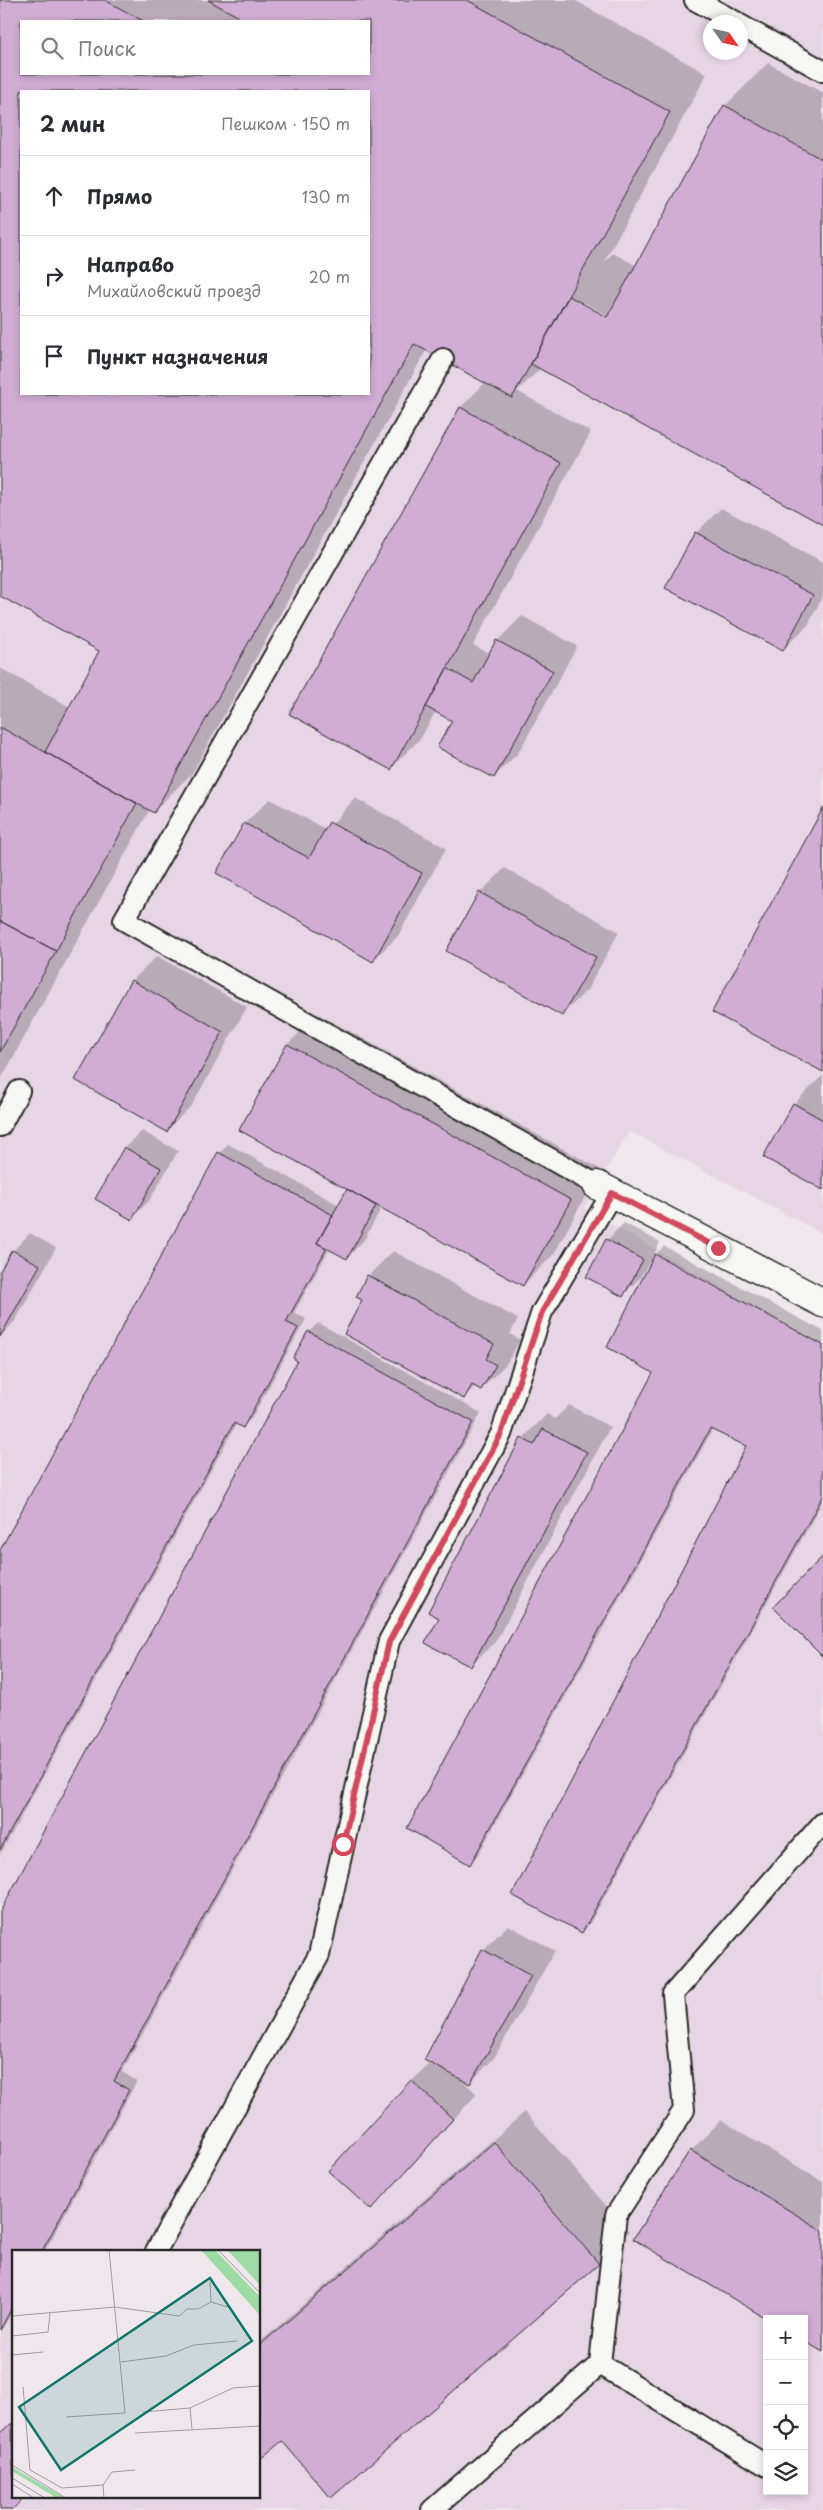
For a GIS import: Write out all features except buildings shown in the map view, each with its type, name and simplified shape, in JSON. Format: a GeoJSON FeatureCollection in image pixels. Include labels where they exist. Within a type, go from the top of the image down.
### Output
{"type":"FeatureCollection","features":[{"type":"Feature","properties":{"kind":"street"},"geometry":{"type":"LineString","coordinates":[[605,1189],[823,1303]]}},
{"type":"Feature","properties":{"kind":"lane"},"geometry":{"type":"LineString","coordinates":[[695,0],[723,15]]}},
{"type":"Feature","properties":{"kind":"lane"},"geometry":{"type":"LineString","coordinates":[[748,29],[823,71]]}},
{"type":"Feature","properties":{"kind":"lane"},"geometry":{"type":"LineString","coordinates":[[157,2250],[319,1955],[389,1642],[501,1434],[542,1312],[605,1189],[124,920],[442,360]]}},
{"type":"Feature","properties":{"kind":"lane"},"geometry":{"type":"LineString","coordinates":[[0,1126],[19,1091]]}},
{"type":"Feature","properties":{"kind":"lane"},"geometry":{"type":"LineString","coordinates":[[432,2510],[600,2364],[616,2215],[684,2110],[673,1994],[823,1823]]}},
{"type":"Feature","properties":{"kind":"lane"},"geometry":{"type":"LineString","coordinates":[[600,2364],[763,2464]]}},
{"type":"Feature","properties":{"kind":"shaded area"},"geometry":{"type":"Polygon","coordinates":[[[0,0],[823,0],[823,1234],[629,1131],[584,1208],[823,1346],[823,2510],[0,2510],[0,0]]]}},
{"type":"Feature","properties":{"kind":"route"},"geometry":{"type":"LineString","coordinates":[[343,1844],[389,1642],[501,1434],[542,1312],[612,1193],[718,1248]]}}]}
